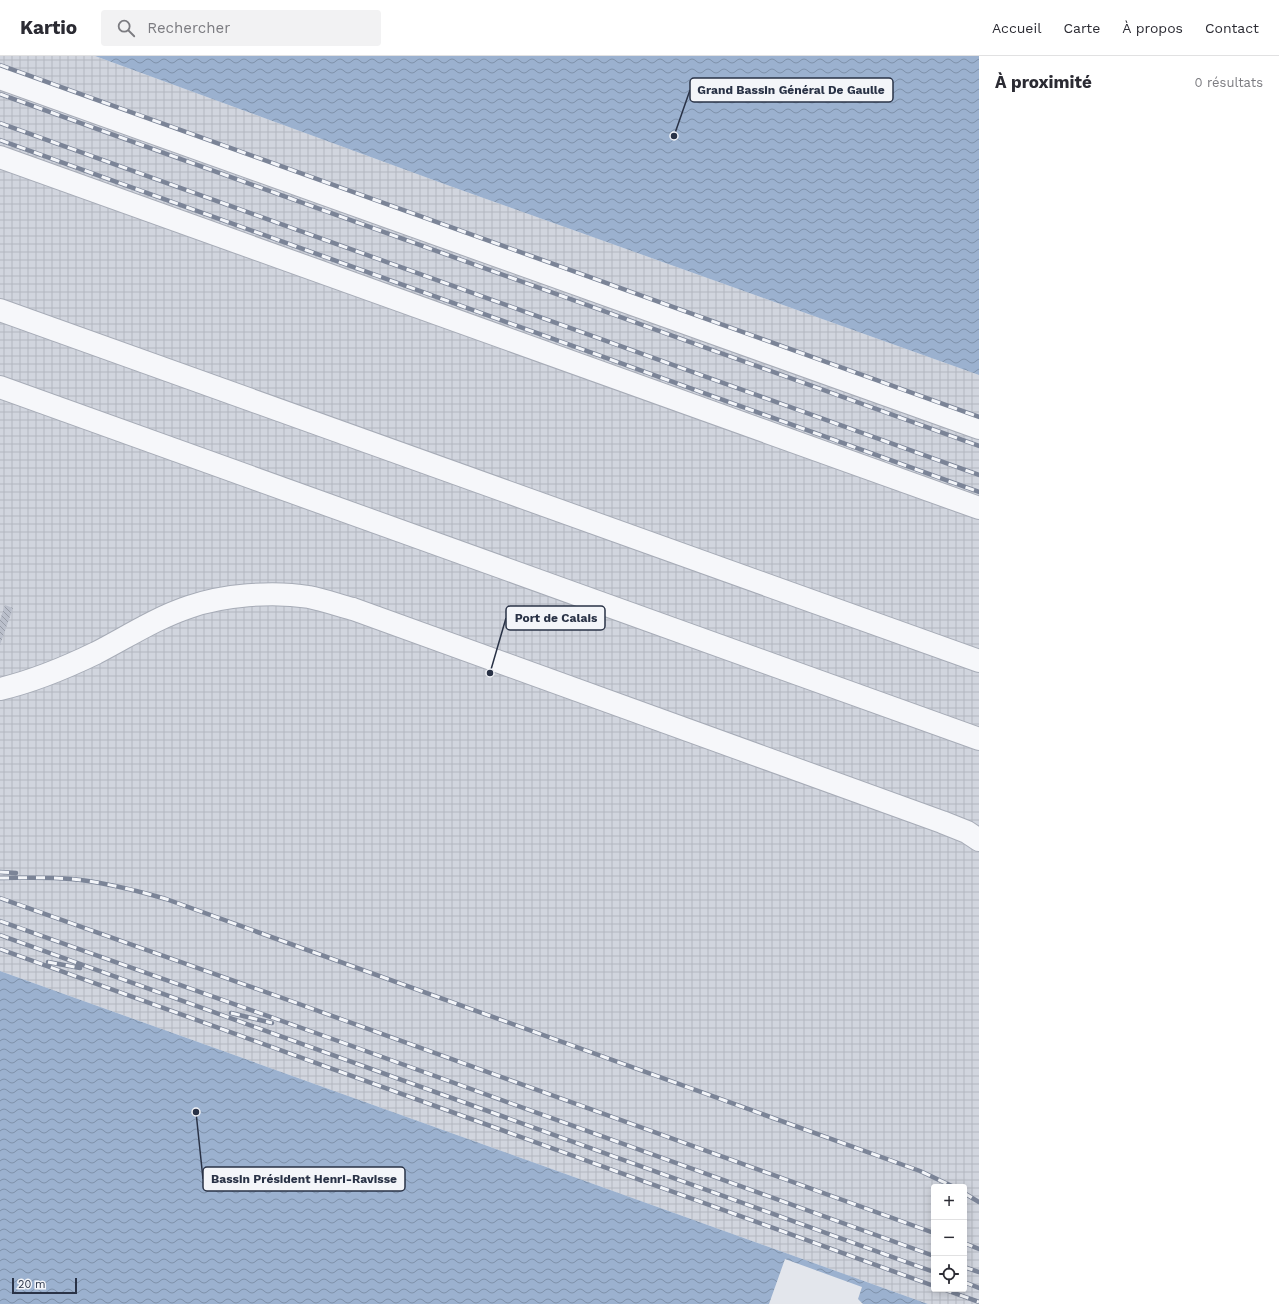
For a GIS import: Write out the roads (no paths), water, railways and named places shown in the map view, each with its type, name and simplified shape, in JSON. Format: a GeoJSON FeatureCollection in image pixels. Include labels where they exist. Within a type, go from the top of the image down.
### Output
{"type":"FeatureCollection","features":[{"type":"Feature","properties":{"kind":"lane"},"geometry":{"type":"LineString","coordinates":[[0,78],[979,428]]}},
{"type":"Feature","properties":{"kind":"lane"},"geometry":{"type":"LineString","coordinates":[[0,157],[979,508]]}},
{"type":"Feature","properties":{"kind":"lane"},"geometry":{"type":"LineString","coordinates":[[0,310],[979,661]]}},
{"type":"Feature","properties":{"kind":"lane"},"geometry":{"type":"LineString","coordinates":[[0,387],[979,738]]}},
{"type":"Feature","properties":{"kind":"lane"},"geometry":{"type":"LineString","coordinates":[[0,689],[64,668],[189,607],[213,601],[263,595],[308,597],[330,602],[360,612],[955,826],[979,840]]}},
{"type":"Feature","properties":{"kind":"water"},"geometry":{"type":"Polygon","coordinates":[[[95,56],[979,56],[979,375],[447,185],[95,56]]]}},
{"type":"Feature","properties":{"kind":"water"},"geometry":{"type":"Polygon","coordinates":[[[0,971],[928,1304],[0,1304],[0,971]]]}},
{"type":"Feature","properties":{"kind":"railway"},"geometry":{"type":"LineString","coordinates":[[0,65],[979,417]]}},
{"type":"Feature","properties":{"kind":"railway"},"geometry":{"type":"LineString","coordinates":[[0,94],[979,446]]}},
{"type":"Feature","properties":{"kind":"railway"},"geometry":{"type":"LineString","coordinates":[[0,123],[979,475]]}},
{"type":"Feature","properties":{"kind":"railway"},"geometry":{"type":"LineString","coordinates":[[0,140],[979,492]]}},
{"type":"Feature","properties":{"kind":"railway"},"geometry":{"type":"LineString","coordinates":[[0,872],[16,873]]}},
{"type":"Feature","properties":{"kind":"railway"},"geometry":{"type":"LineString","coordinates":[[0,878],[54,878],[83,880],[143,892],[166,899],[920,1171],[948,1184]]}},
{"type":"Feature","properties":{"kind":"railway"},"geometry":{"type":"LineString","coordinates":[[0,898],[288,1000],[931,1232]]}},
{"type":"Feature","properties":{"kind":"railway"},"geometry":{"type":"LineString","coordinates":[[0,921],[327,1037],[931,1255]]}},
{"type":"Feature","properties":{"kind":"railway"},"geometry":{"type":"LineString","coordinates":[[0,935],[931,1271]]}},
{"type":"Feature","properties":{"kind":"railway"},"geometry":{"type":"LineString","coordinates":[[0,949],[931,1285]]}},
{"type":"Feature","properties":{"kind":"railway"},"geometry":{"type":"LineString","coordinates":[[48,962],[80,968]]}},
{"type":"Feature","properties":{"kind":"railway"},"geometry":{"type":"LineString","coordinates":[[231,1013],[272,1023]]}},
{"type":"Feature","properties":{"kind":"railway"},"geometry":{"type":"LineString","coordinates":[[967,1195],[979,1202]]}},
{"type":"Feature","properties":{"kind":"railway"},"geometry":{"type":"LineString","coordinates":[[967,1244],[979,1249]]}},
{"type":"Feature","properties":{"kind":"railway"},"geometry":{"type":"LineString","coordinates":[[967,1268],[979,1272]]}},
{"type":"Feature","properties":{"kind":"railway"},"geometry":{"type":"LineString","coordinates":[[967,1283],[979,1288]]}},
{"type":"Feature","properties":{"kind":"railway"},"geometry":{"type":"LineString","coordinates":[[951,1292],[979,1302]]}},
{"type":"Feature","properties":{"kind":"place","name":"Grand Bassin Général De Gaulle"},"geometry":{"type":"Point","coordinates":[674,136]}},
{"type":"Feature","properties":{"kind":"place","name":"Port de Calais"},"geometry":{"type":"Point","coordinates":[490,673]}},
{"type":"Feature","properties":{"kind":"place","name":"Bassin Président Henri-Ravisse"},"geometry":{"type":"Point","coordinates":[196,1112]}}]}
